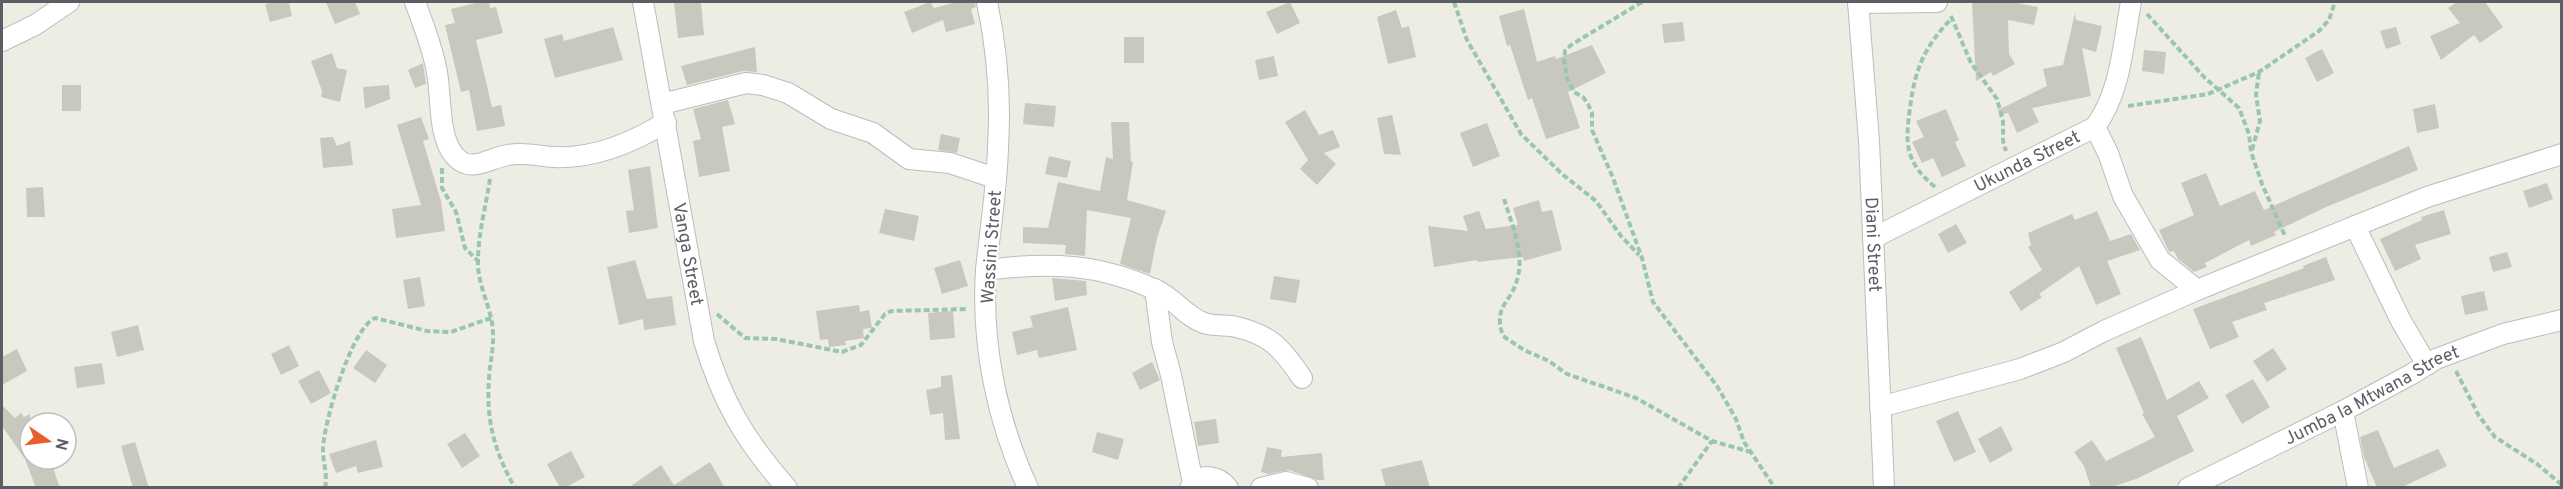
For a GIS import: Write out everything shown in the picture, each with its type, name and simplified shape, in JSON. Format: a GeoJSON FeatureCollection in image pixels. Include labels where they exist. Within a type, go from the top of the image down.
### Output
{"type":"FeatureCollection","features":[{"type":"Feature","properties":{"kind":"street"},"geometry":{"type":"LineString","coordinates":[[2,41],[35,25],[69,2]]}},
{"type":"Feature","properties":{"kind":"street"},"geometry":{"type":"LineString","coordinates":[[414,2],[430,40],[437,69],[443,124],[448,146],[454,156],[464,164],[476,166],[508,155],[583,157],[625,142],[664,113],[746,83],[763,85],[788,93],[831,119],[873,133],[909,159],[950,163],[996,178]]}},
{"type":"Feature","properties":{"kind":"street","name":"Vanga Street"},"geometry":{"type":"LineString","coordinates":[[643,2],[698,312],[715,377],[725,399],[761,459],[787,488]]}},
{"type":"Feature","properties":{"kind":"street","name":"Wassini Street"},"geometry":{"type":"LineString","coordinates":[[987,2],[993,31],[999,108],[996,178],[986,270],[987,309],[992,368],[1000,418],[1028,488]]}},
{"type":"Feature","properties":{"kind":"street"},"geometry":{"type":"LineString","coordinates":[[1858,2],[1943,6]]}},
{"type":"Feature","properties":{"kind":"street","name":"Diani Street"},"geometry":{"type":"LineString","coordinates":[[1858,2],[1869,141],[1884,488]]}},
{"type":"Feature","properties":{"kind":"street","name":"Ukunda Street"},"geometry":{"type":"LineString","coordinates":[[1874,238],[2095,127],[2107,111],[2114,93],[2137,6]]}},
{"type":"Feature","properties":{"kind":"street"},"geometry":{"type":"LineString","coordinates":[[2095,127],[2108,153],[2123,196],[2160,260],[2197,290]]}},
{"type":"Feature","properties":{"kind":"street"},"geometry":{"type":"LineString","coordinates":[[1880,407],[2020,369],[2064,352],[2104,331],[2197,290],[2427,197],[2562,154]]}},
{"type":"Feature","properties":{"kind":"street"},"geometry":{"type":"LineString","coordinates":[[2355,226],[2401,321],[2427,365]]}},
{"type":"Feature","properties":{"kind":"street"},"geometry":{"type":"LineString","coordinates":[[986,270],[1041,264],[1078,266],[1155,289],[1204,323],[1239,328],[1280,346],[1302,378]]}},
{"type":"Feature","properties":{"kind":"street"},"geometry":{"type":"LineString","coordinates":[[1155,289],[1162,342],[1171,375],[1191,485],[1206,477],[1214,476],[1220,478],[1228,488]]}},
{"type":"Feature","properties":{"kind":"street","name":"Jumba la Mtwana Street"},"geometry":{"type":"LineString","coordinates":[[2188,488],[2343,411],[2450,353],[2503,334],[2562,320]]}},
{"type":"Feature","properties":{"kind":"street"},"geometry":{"type":"LineString","coordinates":[[2343,411],[2358,488]]}},
{"type":"Feature","properties":{"kind":"street"},"geometry":{"type":"LineString","coordinates":[[1261,488],[1286,482],[1308,488]]}},
{"type":"Feature","properties":{"kind":"path"},"geometry":{"type":"LineString","coordinates":[[1454,2],[1467,40],[1521,134],[1562,174],[1596,201],[1628,245],[1642,258]]}},
{"type":"Feature","properties":{"kind":"path"},"geometry":{"type":"LineString","coordinates":[[1642,2],[1571,45],[1565,51],[1564,61],[1571,87],[1588,104],[1596,140],[1613,178],[1642,258],[1653,302],[1717,386],[1733,412],[1744,442],[1775,488]]}},
{"type":"Feature","properties":{"kind":"path"},"geometry":{"type":"LineString","coordinates":[[2107,111],[2217,91],[2259,72],[2319,31],[2329,20],[2336,2]]}},
{"type":"Feature","properties":{"kind":"path"},"geometry":{"type":"LineString","coordinates":[[1943,6],[1952,18],[1971,63],[1997,99],[2001,110],[2003,141],[2011,170]]}},
{"type":"Feature","properties":{"kind":"path"},"geometry":{"type":"LineString","coordinates":[[2137,6],[2217,91],[2227,96],[2239,108],[2249,134],[2251,152],[2262,184],[2292,251]]}},
{"type":"Feature","properties":{"kind":"path"},"geometry":{"type":"LineString","coordinates":[[1950,200],[1926,179],[1915,164],[1906,137],[1914,80],[1922,56],[1935,36],[1952,18]]}},
{"type":"Feature","properties":{"kind":"path"},"geometry":{"type":"LineString","coordinates":[[2251,152],[2260,121],[2256,95],[2259,72]]}},
{"type":"Feature","properties":{"kind":"path"},"geometry":{"type":"LineString","coordinates":[[448,146],[442,169],[442,188],[456,212],[465,248],[478,261]]}},
{"type":"Feature","properties":{"kind":"path"},"geometry":{"type":"LineString","coordinates":[[492,161],[478,261],[491,318],[494,347],[489,379],[492,437],[501,463],[514,488]]}},
{"type":"Feature","properties":{"kind":"path"},"geometry":{"type":"LineString","coordinates":[[1504,199],[1518,248],[1519,275],[1512,292],[1501,307],[1500,322],[1503,336],[1524,350],[1549,361],[1567,374],[1636,398],[1712,441],[1751,452]]}},
{"type":"Feature","properties":{"kind":"path"},"geometry":{"type":"LineString","coordinates":[[698,312],[722,316],[745,338],[776,339],[842,352],[861,345],[885,314],[891,310],[987,309]]}},
{"type":"Feature","properties":{"kind":"path"},"geometry":{"type":"LineString","coordinates":[[325,488],[323,450],[326,427],[347,359],[361,331],[369,321],[375,318],[427,331],[451,332],[491,318]]}},
{"type":"Feature","properties":{"kind":"path"},"geometry":{"type":"LineString","coordinates":[[2450,353],[2470,401],[2491,432],[2562,485]]}},
{"type":"Feature","properties":{"kind":"path"},"geometry":{"type":"LineString","coordinates":[[1678,488],[1712,441]]}},
{"type":"Feature","properties":{"kind":"building"},"geometry":{"type":"Polygon","coordinates":[[[289,2],[292,16],[270,22],[265,4],[289,2]]]}},
{"type":"Feature","properties":{"kind":"building"},"geometry":{"type":"Polygon","coordinates":[[[326,2],[355,2],[360,14],[335,24],[326,2]]]}},
{"type":"Feature","properties":{"kind":"building"},"geometry":{"type":"Polygon","coordinates":[[[489,2],[490,8],[496,7],[503,33],[476,40],[492,107],[501,105],[505,126],[477,131],[469,90],[461,92],[445,25],[455,23],[451,9],[489,2]]]}},
{"type":"Feature","properties":{"kind":"building"},"geometry":{"type":"Polygon","coordinates":[[[674,2],[701,2],[704,35],[678,38],[674,2]]]}},
{"type":"Feature","properties":{"kind":"building"},"geometry":{"type":"Polygon","coordinates":[[[930,2],[934,8],[957,2],[975,2],[976,7],[971,9],[975,24],[946,32],[943,20],[912,33],[904,12],[930,2]]]}},
{"type":"Feature","properties":{"kind":"building"},"geometry":{"type":"Polygon","coordinates":[[[1290,2],[1300,23],[1277,34],[1266,12],[1290,2]]]}},
{"type":"Feature","properties":{"kind":"building"},"geometry":{"type":"Polygon","coordinates":[[[1972,2],[2011,2],[2038,7],[2034,25],[2008,20],[2009,54],[2015,64],[1993,76],[1991,72],[1976,81],[1972,2]]]}},
{"type":"Feature","properties":{"kind":"building"},"geometry":{"type":"Polygon","coordinates":[[[2457,2],[2485,2],[2503,27],[2480,43],[2474,35],[2441,60],[2430,36],[2460,23],[2448,8],[2457,2]]]}},
{"type":"Feature","properties":{"kind":"building"},"geometry":{"type":"Polygon","coordinates":[[[1524,9],[1537,62],[1555,56],[1556,59],[1592,45],[1606,73],[1568,92],[1580,128],[1546,139],[1532,98],[1528,100],[1510,45],[1507,46],[1499,16],[1524,9]]]}},
{"type":"Feature","properties":{"kind":"building"},"geometry":{"type":"Polygon","coordinates":[[[1396,10],[1402,28],[1409,26],[1416,57],[1388,64],[1377,17],[1396,10]]]}},
{"type":"Feature","properties":{"kind":"building"},"geometry":{"type":"Polygon","coordinates":[[[2075,13],[2076,20],[2102,26],[2096,52],[2082,48],[2091,96],[2032,108],[2039,122],[2017,133],[2008,113],[2000,115],[1998,110],[2047,86],[2043,69],[2063,65],[2075,13]]]}},
{"type":"Feature","properties":{"kind":"building"},"geometry":{"type":"Polygon","coordinates":[[[1683,22],[1685,41],[1664,43],[1662,24],[1683,22]]]}},
{"type":"Feature","properties":{"kind":"building"},"geometry":{"type":"Polygon","coordinates":[[[613,27],[623,60],[555,78],[544,39],[562,34],[564,41],[613,27]]]}},
{"type":"Feature","properties":{"kind":"building"},"geometry":{"type":"Polygon","coordinates":[[[2396,27],[2401,44],[2386,49],[2380,31],[2396,27]]]}},
{"type":"Feature","properties":{"kind":"building"},"geometry":{"type":"Polygon","coordinates":[[[1124,37],[1144,37],[1144,63],[1124,63],[1124,37]]]}},
{"type":"Feature","properties":{"kind":"building"},"geometry":{"type":"Polygon","coordinates":[[[755,47],[757,72],[743,71],[687,85],[681,66],[755,47]]]}},
{"type":"Feature","properties":{"kind":"building"},"geometry":{"type":"Polygon","coordinates":[[[2322,49],[2334,73],[2317,82],[2305,58],[2322,49]]]}},
{"type":"Feature","properties":{"kind":"building"},"geometry":{"type":"Polygon","coordinates":[[[2144,50],[2166,52],[2164,74],[2142,71],[2144,50]]]}},
{"type":"Feature","properties":{"kind":"building"},"geometry":{"type":"Polygon","coordinates":[[[332,53],[337,68],[347,70],[340,102],[321,97],[322,91],[311,61],[332,53]]]}},
{"type":"Feature","properties":{"kind":"building"},"geometry":{"type":"Polygon","coordinates":[[[1274,56],[1278,76],[1259,80],[1255,60],[1274,56]]]}},
{"type":"Feature","properties":{"kind":"building"},"geometry":{"type":"Polygon","coordinates":[[[423,63],[426,84],[415,88],[408,70],[423,63]]]}},
{"type":"Feature","properties":{"kind":"building"},"geometry":{"type":"Polygon","coordinates":[[[62,85],[81,85],[81,111],[62,111],[62,85]]]}},
{"type":"Feature","properties":{"kind":"building"},"geometry":{"type":"Polygon","coordinates":[[[389,85],[390,99],[365,109],[363,87],[389,85]]]}},
{"type":"Feature","properties":{"kind":"building"},"geometry":{"type":"Polygon","coordinates":[[[728,100],[735,124],[722,127],[730,171],[699,177],[693,141],[701,139],[693,109],[728,100]]]}},
{"type":"Feature","properties":{"kind":"building"},"geometry":{"type":"Polygon","coordinates":[[[1025,103],[1056,106],[1054,127],[1023,124],[1025,103]]]}},
{"type":"Feature","properties":{"kind":"building"},"geometry":{"type":"Polygon","coordinates":[[[2435,104],[2439,128],[2417,133],[2413,109],[2435,104]]]}},
{"type":"Feature","properties":{"kind":"building"},"geometry":{"type":"Polygon","coordinates":[[[1946,109],[1959,140],[1955,142],[1966,166],[1942,177],[1933,158],[1922,163],[1912,142],[1924,137],[1916,121],[1946,109]]]}},
{"type":"Feature","properties":{"kind":"building"},"geometry":{"type":"Polygon","coordinates":[[[1305,110],[1319,135],[1333,130],[1340,147],[1324,153],[1336,164],[1317,185],[1300,169],[1308,160],[1285,122],[1305,110]]]}},
{"type":"Feature","properties":{"kind":"building"},"geometry":{"type":"Polygon","coordinates":[[[1392,115],[1401,155],[1384,154],[1377,118],[1392,115]]]}},
{"type":"Feature","properties":{"kind":"building"},"geometry":{"type":"Polygon","coordinates":[[[421,117],[429,139],[423,141],[441,201],[445,231],[396,238],[392,209],[421,205],[397,125],[421,117]]]}},
{"type":"Feature","properties":{"kind":"building"},"geometry":{"type":"Polygon","coordinates":[[[1111,122],[1129,122],[1131,162],[1133,162],[1127,200],[1166,211],[1157,238],[1150,274],[1120,264],[1131,218],[1087,210],[1085,256],[1065,254],[1066,245],[1023,243],[1023,227],[1048,228],[1058,182],[1100,191],[1106,157],[1113,159],[1111,122]]]}},
{"type":"Feature","properties":{"kind":"building"},"geometry":{"type":"Polygon","coordinates":[[[1487,123],[1500,156],[1473,167],[1460,133],[1487,123]]]}},
{"type":"Feature","properties":{"kind":"building"},"geometry":{"type":"Polygon","coordinates":[[[941,134],[960,138],[957,153],[938,150],[941,134]]]}},
{"type":"Feature","properties":{"kind":"building"},"geometry":{"type":"Polygon","coordinates":[[[333,137],[337,146],[350,141],[353,165],[323,168],[320,138],[333,137]]]}},
{"type":"Feature","properties":{"kind":"building"},"geometry":{"type":"Polygon","coordinates":[[[2409,146],[2418,170],[2326,207],[2274,232],[2276,235],[2251,246],[2249,240],[2205,263],[2207,267],[2194,272],[2178,259],[2174,251],[2169,252],[2159,230],[2194,215],[2181,183],[2206,173],[2220,206],[2255,191],[2264,210],[2409,146]]]}},
{"type":"Feature","properties":{"kind":"building"},"geometry":{"type":"Polygon","coordinates":[[[1049,156],[1071,161],[1067,178],[1045,174],[1049,156]]]}},
{"type":"Feature","properties":{"kind":"building"},"geometry":{"type":"Polygon","coordinates":[[[650,166],[658,228],[629,233],[626,211],[634,210],[628,170],[650,166]]]}},
{"type":"Feature","properties":{"kind":"building"},"geometry":{"type":"Polygon","coordinates":[[[2547,183],[2553,199],[2529,208],[2523,191],[2547,183]]]}},
{"type":"Feature","properties":{"kind":"building"},"geometry":{"type":"Polygon","coordinates":[[[43,187],[45,217],[27,217],[26,188],[43,187]]]}},
{"type":"Feature","properties":{"kind":"building"},"geometry":{"type":"Polygon","coordinates":[[[1539,200],[1542,212],[1552,210],[1562,250],[1524,261],[1523,257],[1477,262],[1477,260],[1434,267],[1428,226],[1468,231],[1463,216],[1479,211],[1486,229],[1518,225],[1513,208],[1539,200]]]}},
{"type":"Feature","properties":{"kind":"building"},"geometry":{"type":"Polygon","coordinates":[[[885,209],[919,216],[914,241],[879,233],[885,209]]]}},
{"type":"Feature","properties":{"kind":"building"},"geometry":{"type":"Polygon","coordinates":[[[2444,210],[2451,234],[2415,245],[2421,259],[2395,271],[2380,239],[2422,220],[2421,217],[2444,210]]]}},
{"type":"Feature","properties":{"kind":"building"},"geometry":{"type":"Polygon","coordinates":[[[2097,211],[2110,241],[2131,234],[2140,250],[2107,261],[2121,294],[2096,305],[2079,266],[2039,294],[2042,297],[2021,311],[2009,292],[2042,270],[2028,247],[2031,245],[2028,233],[2072,214],[2075,220],[2097,211]]]}},
{"type":"Feature","properties":{"kind":"building"},"geometry":{"type":"Polygon","coordinates":[[[1956,224],[1967,243],[1948,253],[1938,234],[1956,224]]]}},
{"type":"Feature","properties":{"kind":"building"},"geometry":{"type":"Polygon","coordinates":[[[2507,252],[2512,267],[2493,272],[2489,257],[2507,252]]]}},
{"type":"Feature","properties":{"kind":"building"},"geometry":{"type":"Polygon","coordinates":[[[2326,257],[2335,280],[2264,303],[2267,310],[2232,322],[2239,337],[2210,349],[2193,309],[2304,268],[2303,266],[2326,257]]]}},
{"type":"Feature","properties":{"kind":"building"},"geometry":{"type":"Polygon","coordinates":[[[635,260],[647,299],[672,296],[676,325],[644,330],[643,319],[619,325],[607,267],[635,260]]]}},
{"type":"Feature","properties":{"kind":"building"},"geometry":{"type":"Polygon","coordinates":[[[960,260],[968,286],[942,294],[934,268],[960,260]]]}},
{"type":"Feature","properties":{"kind":"building"},"geometry":{"type":"Polygon","coordinates":[[[1274,276],[1300,280],[1296,303],[1270,299],[1274,276]]]}},
{"type":"Feature","properties":{"kind":"building"},"geometry":{"type":"Polygon","coordinates":[[[420,277],[425,306],[408,309],[403,280],[420,277]]]}},
{"type":"Feature","properties":{"kind":"building"},"geometry":{"type":"Polygon","coordinates":[[[1052,278],[1086,281],[1087,295],[1055,301],[1052,278]]]}},
{"type":"Feature","properties":{"kind":"building"},"geometry":{"type":"Polygon","coordinates":[[[2484,291],[2488,310],[2465,315],[2461,296],[2484,291]]]}},
{"type":"Feature","properties":{"kind":"building"},"geometry":{"type":"Polygon","coordinates":[[[859,305],[860,312],[869,310],[872,328],[863,329],[864,338],[845,341],[846,345],[829,347],[828,339],[820,340],[816,311],[859,305]]]}},
{"type":"Feature","properties":{"kind":"building"},"geometry":{"type":"Polygon","coordinates":[[[1068,307],[1077,350],[1039,358],[1037,350],[1017,355],[1012,332],[1033,327],[1030,316],[1068,307]]]}},
{"type":"Feature","properties":{"kind":"building"},"geometry":{"type":"Polygon","coordinates":[[[953,311],[955,338],[930,340],[928,313],[953,311]]]}},
{"type":"Feature","properties":{"kind":"building"},"geometry":{"type":"Polygon","coordinates":[[[138,325],[144,350],[117,357],[111,332],[138,325]]]}},
{"type":"Feature","properties":{"kind":"building"},"geometry":{"type":"Polygon","coordinates":[[[2141,337],[2167,400],[2199,381],[2209,398],[2177,416],[2194,451],[2136,479],[2109,488],[2091,488],[2084,466],[2074,452],[2092,440],[2106,461],[2155,437],[2142,414],[2144,413],[2116,348],[2141,337]]]}},
{"type":"Feature","properties":{"kind":"building"},"geometry":{"type":"Polygon","coordinates":[[[289,345],[299,366],[281,375],[271,354],[289,345]]]}},
{"type":"Feature","properties":{"kind":"building"},"geometry":{"type":"Polygon","coordinates":[[[2273,348],[2287,369],[2267,382],[2253,361],[2273,348]]]}},
{"type":"Feature","properties":{"kind":"building"},"geometry":{"type":"Polygon","coordinates":[[[17,349],[27,371],[2,385],[2,357],[17,349]]]}},
{"type":"Feature","properties":{"kind":"building"},"geometry":{"type":"Polygon","coordinates":[[[366,350],[387,365],[375,383],[353,368],[366,350]]]}},
{"type":"Feature","properties":{"kind":"building"},"geometry":{"type":"Polygon","coordinates":[[[1152,362],[1160,380],[1140,390],[1132,373],[1152,362]]]}},
{"type":"Feature","properties":{"kind":"building"},"geometry":{"type":"Polygon","coordinates":[[[102,363],[105,384],[77,388],[74,367],[102,363]]]}},
{"type":"Feature","properties":{"kind":"building"},"geometry":{"type":"Polygon","coordinates":[[[319,370],[331,393],[311,404],[298,381],[319,370]]]}},
{"type":"Feature","properties":{"kind":"building"},"geometry":{"type":"Polygon","coordinates":[[[952,375],[960,439],[945,440],[943,413],[930,415],[926,390],[941,387],[941,376],[952,375]]]}},
{"type":"Feature","properties":{"kind":"building"},"geometry":{"type":"Polygon","coordinates":[[[2253,379],[2270,407],[2242,424],[2225,395],[2253,379]]]}},
{"type":"Feature","properties":{"kind":"building"},"geometry":{"type":"Polygon","coordinates":[[[2,405],[15,418],[18,416],[18,449],[2,426],[2,405]]]}},
{"type":"Feature","properties":{"kind":"building"},"geometry":{"type":"Polygon","coordinates":[[[1958,411],[1976,452],[1954,462],[1936,421],[1958,411]]]}},
{"type":"Feature","properties":{"kind":"building"},"geometry":{"type":"Polygon","coordinates":[[[1216,419],[1219,443],[1198,446],[1194,422],[1216,419]]]}},
{"type":"Feature","properties":{"kind":"building"},"geometry":{"type":"Polygon","coordinates":[[[2001,426],[2013,450],[1990,463],[1978,439],[2001,426]]]}},
{"type":"Feature","properties":{"kind":"building"},"geometry":{"type":"Polygon","coordinates":[[[2378,430],[2394,468],[2438,449],[2447,466],[2400,488],[2377,488],[2364,457],[2360,437],[2378,430]]]}},
{"type":"Feature","properties":{"kind":"building"},"geometry":{"type":"Polygon","coordinates":[[[1097,432],[1124,439],[1118,460],[1092,452],[1097,432]]]}},
{"type":"Feature","properties":{"kind":"building"},"geometry":{"type":"Polygon","coordinates":[[[465,433],[480,456],[462,468],[447,444],[465,433]]]}},
{"type":"Feature","properties":{"kind":"building"},"geometry":{"type":"Polygon","coordinates":[[[376,440],[383,467],[358,473],[356,466],[336,473],[329,454],[376,440]]]}},
{"type":"Feature","properties":{"kind":"building"},"geometry":{"type":"Polygon","coordinates":[[[135,442],[149,488],[133,488],[121,446],[135,442]]]}},
{"type":"Feature","properties":{"kind":"building"},"geometry":{"type":"Polygon","coordinates":[[[1267,447],[1282,450],[1281,457],[1322,453],[1324,480],[1317,480],[1289,470],[1269,474],[1261,472],[1267,447]]]}},
{"type":"Feature","properties":{"kind":"building"},"geometry":{"type":"Polygon","coordinates":[[[571,451],[585,477],[560,488],[547,464],[571,451]]]}},
{"type":"Feature","properties":{"kind":"building"},"geometry":{"type":"Polygon","coordinates":[[[1422,460],[1430,488],[1386,488],[1381,469],[1422,460]]]}},
{"type":"Feature","properties":{"kind":"building"},"geometry":{"type":"Polygon","coordinates":[[[710,462],[725,488],[628,488],[661,465],[674,485],[710,462]]]}},
{"type":"Feature","properties":{"kind":"building"},"geometry":{"type":"Polygon","coordinates":[[[30,471],[54,471],[60,488],[36,488],[30,471]]]}}]}
